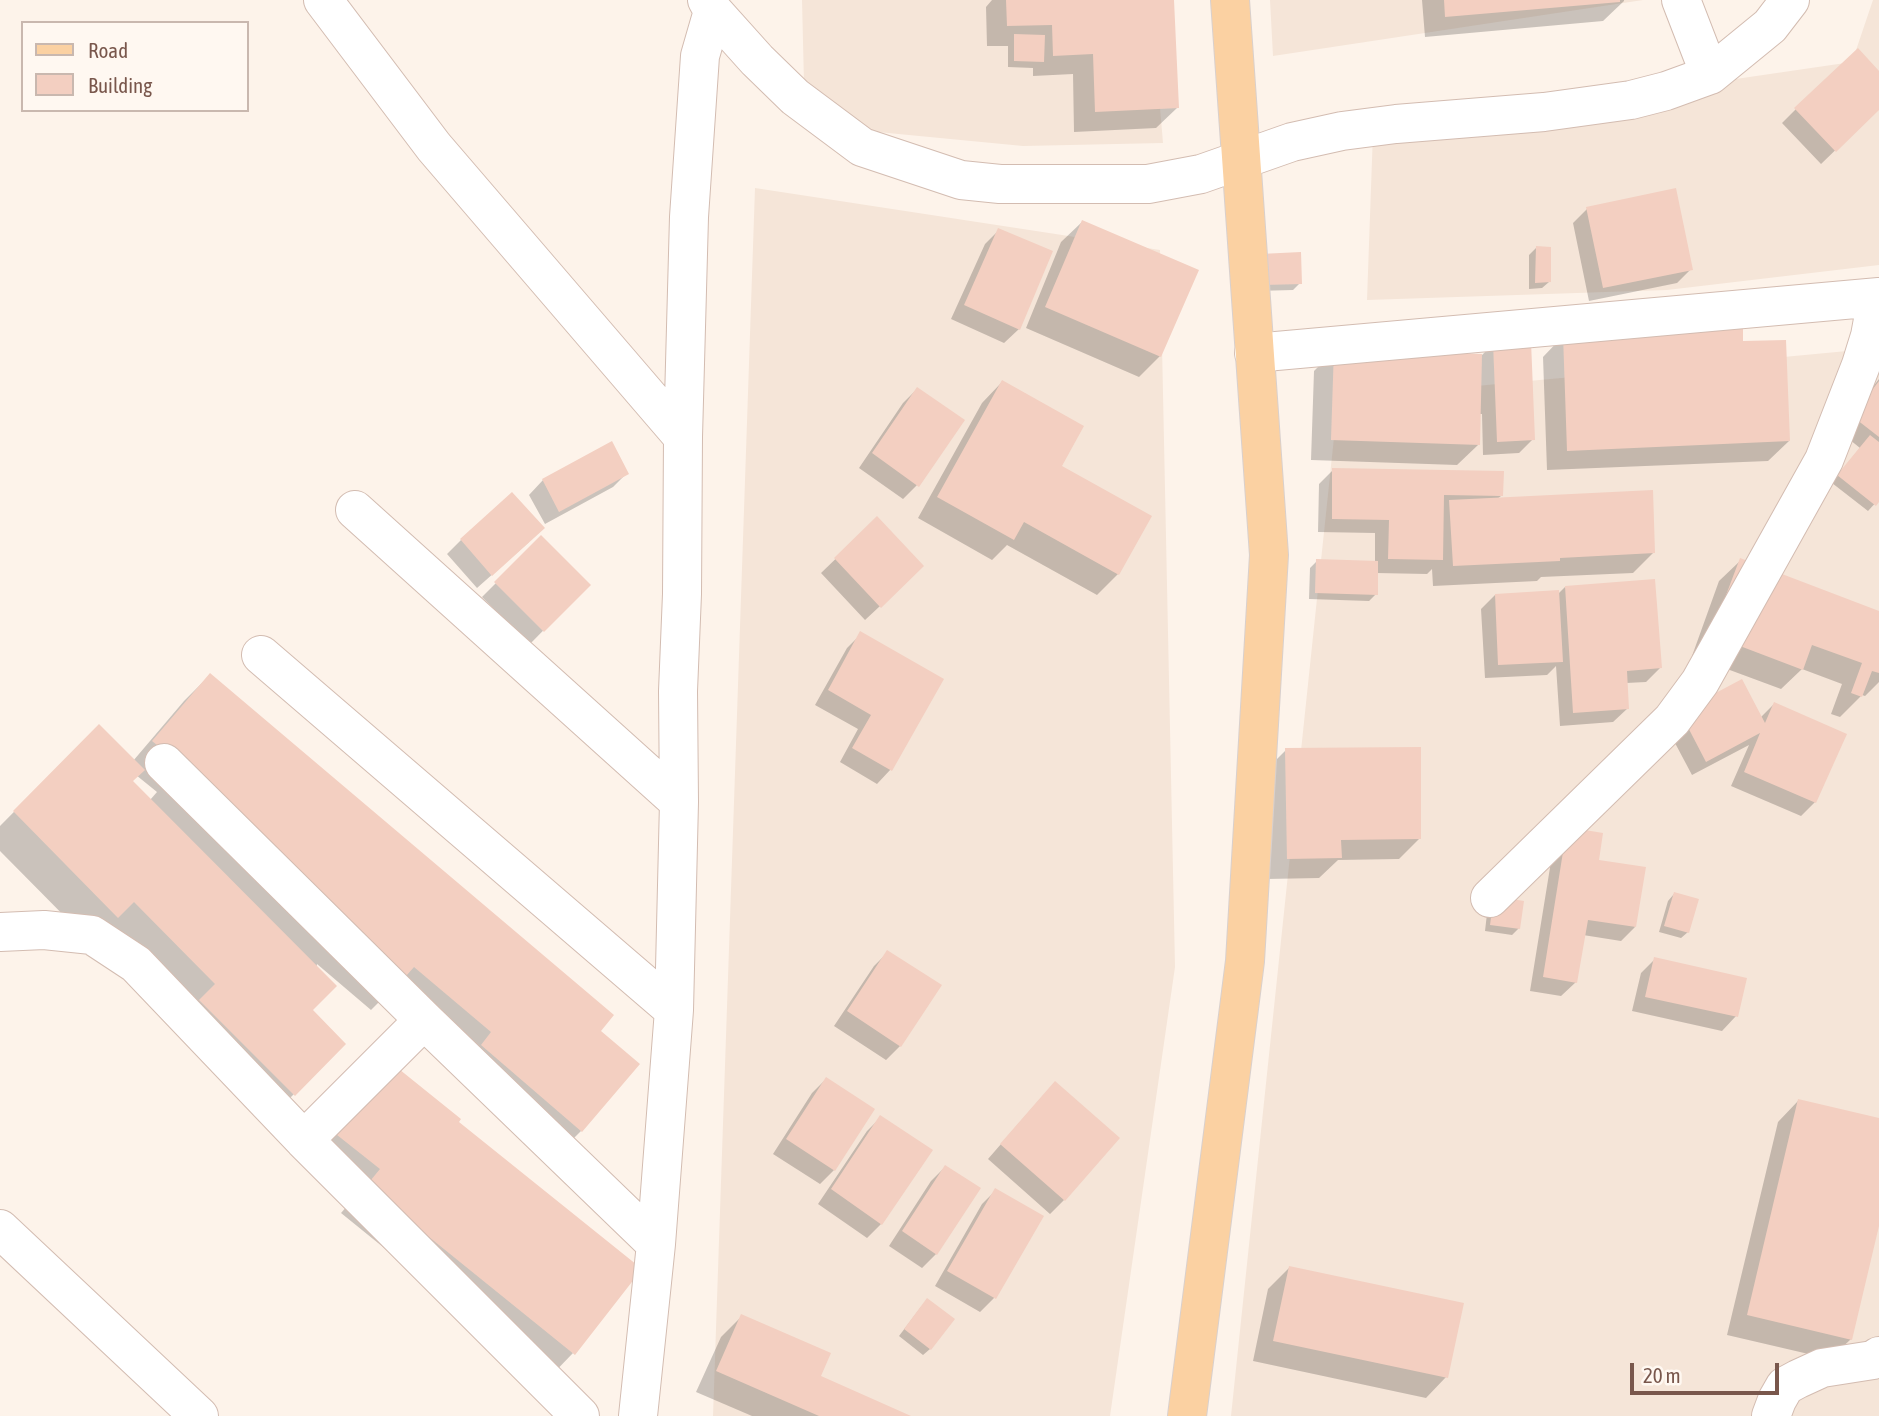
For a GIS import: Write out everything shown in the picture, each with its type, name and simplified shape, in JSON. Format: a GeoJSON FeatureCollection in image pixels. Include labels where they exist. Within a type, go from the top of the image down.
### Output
{"type":"FeatureCollection","features":[{"type":"Feature","properties":{"kind":"main road"},"geometry":{"type":"LineString","coordinates":[[1188,1416],[1246,947],[1269,555],[1230,0]]}},
{"type":"Feature","properties":{"kind":"street"},"geometry":{"type":"LineString","coordinates":[[323,0],[434,147],[683,436]]}},
{"type":"Feature","properties":{"kind":"street"},"geometry":{"type":"LineString","coordinates":[[1681,0],[1710,75]]}},
{"type":"Feature","properties":{"kind":"street"},"geometry":{"type":"LineString","coordinates":[[710,6],[757,60],[795,97],[862,146],[961,180],[1000,184],[1148,184],[1201,174],[1292,142],[1342,131],[1544,112],[1631,100],[1666,91],[1710,75],[1770,26],[1790,0]]}},
{"type":"Feature","properties":{"kind":"street"},"geometry":{"type":"LineString","coordinates":[[638,1416],[656,1244],[674,1010],[689,217],[700,56],[710,6]]}},
{"type":"Feature","properties":{"kind":"street"},"geometry":{"type":"LineString","coordinates":[[1254,353],[1878,298],[1861,365],[1824,460],[1700,682],[1672,720],[1490,898]]}},
{"type":"Feature","properties":{"kind":"street"},"geometry":{"type":"LineString","coordinates":[[355,510],[679,802]]}},
{"type":"Feature","properties":{"kind":"street"},"geometry":{"type":"LineString","coordinates":[[261,655],[674,1010]]}},
{"type":"Feature","properties":{"kind":"street"},"geometry":{"type":"LineString","coordinates":[[164,762],[424,1020],[656,1244]]}},
{"type":"Feature","properties":{"kind":"street"},"geometry":{"type":"LineString","coordinates":[[0,933],[44,930],[92,935],[136,964],[304,1140],[580,1416]]}},
{"type":"Feature","properties":{"kind":"street"},"geometry":{"type":"LineString","coordinates":[[304,1140],[424,1020]]}},
{"type":"Feature","properties":{"kind":"street"},"geometry":{"type":"LineString","coordinates":[[0,1229],[199,1416]]}},
{"type":"Feature","properties":{"kind":"street"},"geometry":{"type":"LineString","coordinates":[[1770,1416],[1786,1386],[1798,1379],[1822,1368],[1873,1360],[1879,1356]]}},
{"type":"Feature","properties":{"kind":"shaded area"},"geometry":{"type":"Polygon","coordinates":[[[802,0],[1151,0],[1163,143],[1023,146],[805,125],[802,0]]]}},
{"type":"Feature","properties":{"kind":"shaded area"},"geometry":{"type":"Polygon","coordinates":[[[1270,0],[1643,0],[1273,56],[1270,0]]]}},
{"type":"Feature","properties":{"kind":"shaded area"},"geometry":{"type":"Polygon","coordinates":[[[1873,0],[1879,0],[1879,265],[1667,290],[1367,300],[1373,132],[1852,62],[1873,0]]]}},
{"type":"Feature","properties":{"kind":"shaded area"},"geometry":{"type":"Polygon","coordinates":[[[755,188],[1160,250],[1175,967],[1110,1416],[713,1416],[755,188]]]}},
{"type":"Feature","properties":{"kind":"shaded area"},"geometry":{"type":"Polygon","coordinates":[[[1879,348],[1879,1416],[1231,1416],[1338,399],[1879,348]]]}},
{"type":"Feature","properties":{"kind":"building"},"geometry":{"type":"Polygon","coordinates":[[[1006,0],[1174,0],[1179,108],[1095,112],[1093,54],[1053,56],[1052,25],[1007,26],[1006,0]]]}},
{"type":"Feature","properties":{"kind":"building"},"geometry":{"type":"Polygon","coordinates":[[[1444,0],[1620,0],[1620,2],[1445,17],[1444,0]]]}},
{"type":"Feature","properties":{"kind":"building"},"geometry":{"type":"Polygon","coordinates":[[[1014,34],[1045,35],[1044,62],[1014,61],[1014,34]]]}},
{"type":"Feature","properties":{"kind":"building"},"geometry":{"type":"Polygon","coordinates":[[[1858,48],[1879,71],[1879,110],[1836,152],[1794,108],[1858,48]]]}},
{"type":"Feature","properties":{"kind":"building"},"geometry":{"type":"Polygon","coordinates":[[[1676,188],[1693,270],[1603,288],[1586,207],[1676,188]]]}},
{"type":"Feature","properties":{"kind":"building"},"geometry":{"type":"Polygon","coordinates":[[[1082,220],[1199,270],[1161,357],[1045,307],[1082,220]]]}},
{"type":"Feature","properties":{"kind":"building"},"geometry":{"type":"Polygon","coordinates":[[[998,228],[1053,251],[1020,330],[964,305],[998,228]]]}},
{"type":"Feature","properties":{"kind":"building"},"geometry":{"type":"Polygon","coordinates":[[[1536,246],[1551,247],[1551,282],[1535,283],[1536,246]]]}},
{"type":"Feature","properties":{"kind":"building"},"geometry":{"type":"Polygon","coordinates":[[[1301,252],[1302,284],[1262,285],[1260,254],[1301,252]]]}},
{"type":"Feature","properties":{"kind":"building"},"geometry":{"type":"Polygon","coordinates":[[[1743,327],[1743,341],[1786,340],[1790,441],[1567,451],[1563,334],[1743,327]]]}},
{"type":"Feature","properties":{"kind":"building"},"geometry":{"type":"Polygon","coordinates":[[[1531,341],[1535,440],[1497,442],[1493,342],[1531,341]]]}},
{"type":"Feature","properties":{"kind":"building"},"geometry":{"type":"Polygon","coordinates":[[[1334,349],[1482,354],[1480,445],[1331,440],[1334,349]]]}},
{"type":"Feature","properties":{"kind":"building"},"geometry":{"type":"Polygon","coordinates":[[[1002,380],[1084,426],[1062,466],[1152,516],[1119,575],[1024,522],[1014,540],[937,497],[1002,380]]]}},
{"type":"Feature","properties":{"kind":"building"},"geometry":{"type":"Polygon","coordinates":[[[1879,381],[1879,437],[1852,416],[1879,381]]]}},
{"type":"Feature","properties":{"kind":"building"},"geometry":{"type":"Polygon","coordinates":[[[917,387],[965,420],[919,487],[872,453],[917,387]]]}},
{"type":"Feature","properties":{"kind":"building"},"geometry":{"type":"Polygon","coordinates":[[[1870,435],[1879,442],[1879,502],[1876,506],[1837,475],[1870,435]]]}},
{"type":"Feature","properties":{"kind":"building"},"geometry":{"type":"Polygon","coordinates":[[[612,441],[629,474],[559,512],[542,479],[612,441]]]}},
{"type":"Feature","properties":{"kind":"building"},"geometry":{"type":"Polygon","coordinates":[[[1332,468],[1504,471],[1503,496],[1444,495],[1443,560],[1388,559],[1389,520],[1332,519],[1332,468]]]}},
{"type":"Feature","properties":{"kind":"building"},"geometry":{"type":"Polygon","coordinates":[[[1653,490],[1655,553],[1453,566],[1449,500],[1653,490]]]}},
{"type":"Feature","properties":{"kind":"building"},"geometry":{"type":"Polygon","coordinates":[[[512,492],[545,528],[492,576],[460,539],[512,492]]]}},
{"type":"Feature","properties":{"kind":"building"},"geometry":{"type":"Polygon","coordinates":[[[877,516],[924,566],[881,608],[834,558],[877,516]]]}},
{"type":"Feature","properties":{"kind":"building"},"geometry":{"type":"Polygon","coordinates":[[[541,535],[591,585],[544,632],[494,582],[541,535]]]}},
{"type":"Feature","properties":{"kind":"building"},"geometry":{"type":"Polygon","coordinates":[[[1740,558],[1879,611],[1879,673],[1872,671],[1862,697],[1851,693],[1862,663],[1812,645],[1803,670],[1711,635],[1740,558]]]}},
{"type":"Feature","properties":{"kind":"building"},"geometry":{"type":"Polygon","coordinates":[[[1316,559],[1378,561],[1378,595],[1315,593],[1316,559]]]}},
{"type":"Feature","properties":{"kind":"building"},"geometry":{"type":"Polygon","coordinates":[[[1655,579],[1662,668],[1627,671],[1629,709],[1573,713],[1565,586],[1655,579]]]}},
{"type":"Feature","properties":{"kind":"building"},"geometry":{"type":"Polygon","coordinates":[[[1559,590],[1563,662],[1498,665],[1495,594],[1559,590]]]}},
{"type":"Feature","properties":{"kind":"building"},"geometry":{"type":"Polygon","coordinates":[[[860,631],[944,679],[892,771],[852,748],[871,715],[828,690],[860,631]]]}},
{"type":"Feature","properties":{"kind":"building"},"geometry":{"type":"Polygon","coordinates":[[[210,673],[614,1015],[601,1031],[640,1064],[582,1132],[481,1045],[491,1032],[414,967],[398,985],[182,765],[152,741],[210,673]]]}},
{"type":"Feature","properties":{"kind":"building"},"geometry":{"type":"Polygon","coordinates":[[[1742,679],[1765,723],[1774,702],[1847,734],[1816,803],[1744,772],[1760,733],[1706,762],[1680,712],[1742,679]]]}},
{"type":"Feature","properties":{"kind":"building"},"geometry":{"type":"Polygon","coordinates":[[[99,724],[145,770],[133,781],[337,986],[313,1010],[346,1044],[295,1096],[199,1000],[215,984],[134,902],[118,918],[13,811],[99,724]]]}},
{"type":"Feature","properties":{"kind":"building"},"geometry":{"type":"Polygon","coordinates":[[[1421,747],[1421,839],[1341,840],[1342,858],[1287,859],[1285,748],[1421,747]]]}},
{"type":"Feature","properties":{"kind":"building"},"geometry":{"type":"Polygon","coordinates":[[[1567,827],[1603,833],[1599,860],[1646,867],[1636,927],[1588,920],[1577,983],[1543,977],[1567,827]]]}},
{"type":"Feature","properties":{"kind":"building"},"geometry":{"type":"Polygon","coordinates":[[[1674,892],[1699,899],[1689,933],[1664,926],[1674,892]]]}},
{"type":"Feature","properties":{"kind":"building"},"geometry":{"type":"Polygon","coordinates":[[[1494,896],[1524,901],[1520,929],[1490,925],[1494,896]]]}},
{"type":"Feature","properties":{"kind":"building"},"geometry":{"type":"Polygon","coordinates":[[[887,950],[942,985],[901,1047],[847,1011],[887,950]]]}},
{"type":"Feature","properties":{"kind":"building"},"geometry":{"type":"Polygon","coordinates":[[[1654,957],[1747,978],[1738,1017],[1645,997],[1654,957]]]}},
{"type":"Feature","properties":{"kind":"building"},"geometry":{"type":"Polygon","coordinates":[[[384,1057],[461,1119],[459,1122],[642,1269],[575,1355],[366,1186],[380,1169],[327,1127],[384,1057]]]}},
{"type":"Feature","properties":{"kind":"building"},"geometry":{"type":"Polygon","coordinates":[[[826,1077],[875,1109],[835,1171],[786,1139],[826,1077]]]}},
{"type":"Feature","properties":{"kind":"building"},"geometry":{"type":"Polygon","coordinates":[[[1055,1081],[1120,1138],[1065,1201],[1000,1144],[1055,1081]]]}},
{"type":"Feature","properties":{"kind":"building"},"geometry":{"type":"Polygon","coordinates":[[[1798,1099],[1879,1118],[1879,1226],[1852,1340],[1747,1315],[1798,1099]]]}},
{"type":"Feature","properties":{"kind":"building"},"geometry":{"type":"Polygon","coordinates":[[[880,1115],[933,1150],[882,1225],[831,1189],[880,1115]]]}},
{"type":"Feature","properties":{"kind":"building"},"geometry":{"type":"Polygon","coordinates":[[[945,1165],[981,1188],[937,1255],[902,1231],[945,1165]]]}},
{"type":"Feature","properties":{"kind":"building"},"geometry":{"type":"Polygon","coordinates":[[[995,1188],[1044,1216],[996,1299],[947,1271],[995,1188]]]}},
{"type":"Feature","properties":{"kind":"building"},"geometry":{"type":"Polygon","coordinates":[[[1289,1266],[1464,1303],[1448,1378],[1273,1341],[1289,1266]]]}},
{"type":"Feature","properties":{"kind":"building"},"geometry":{"type":"Polygon","coordinates":[[[927,1298],[955,1319],[931,1350],[904,1329],[927,1298]]]}},
{"type":"Feature","properties":{"kind":"building"},"geometry":{"type":"Polygon","coordinates":[[[741,1314],[831,1353],[821,1376],[911,1416],[819,1416],[716,1371],[741,1314]]]}}]}
